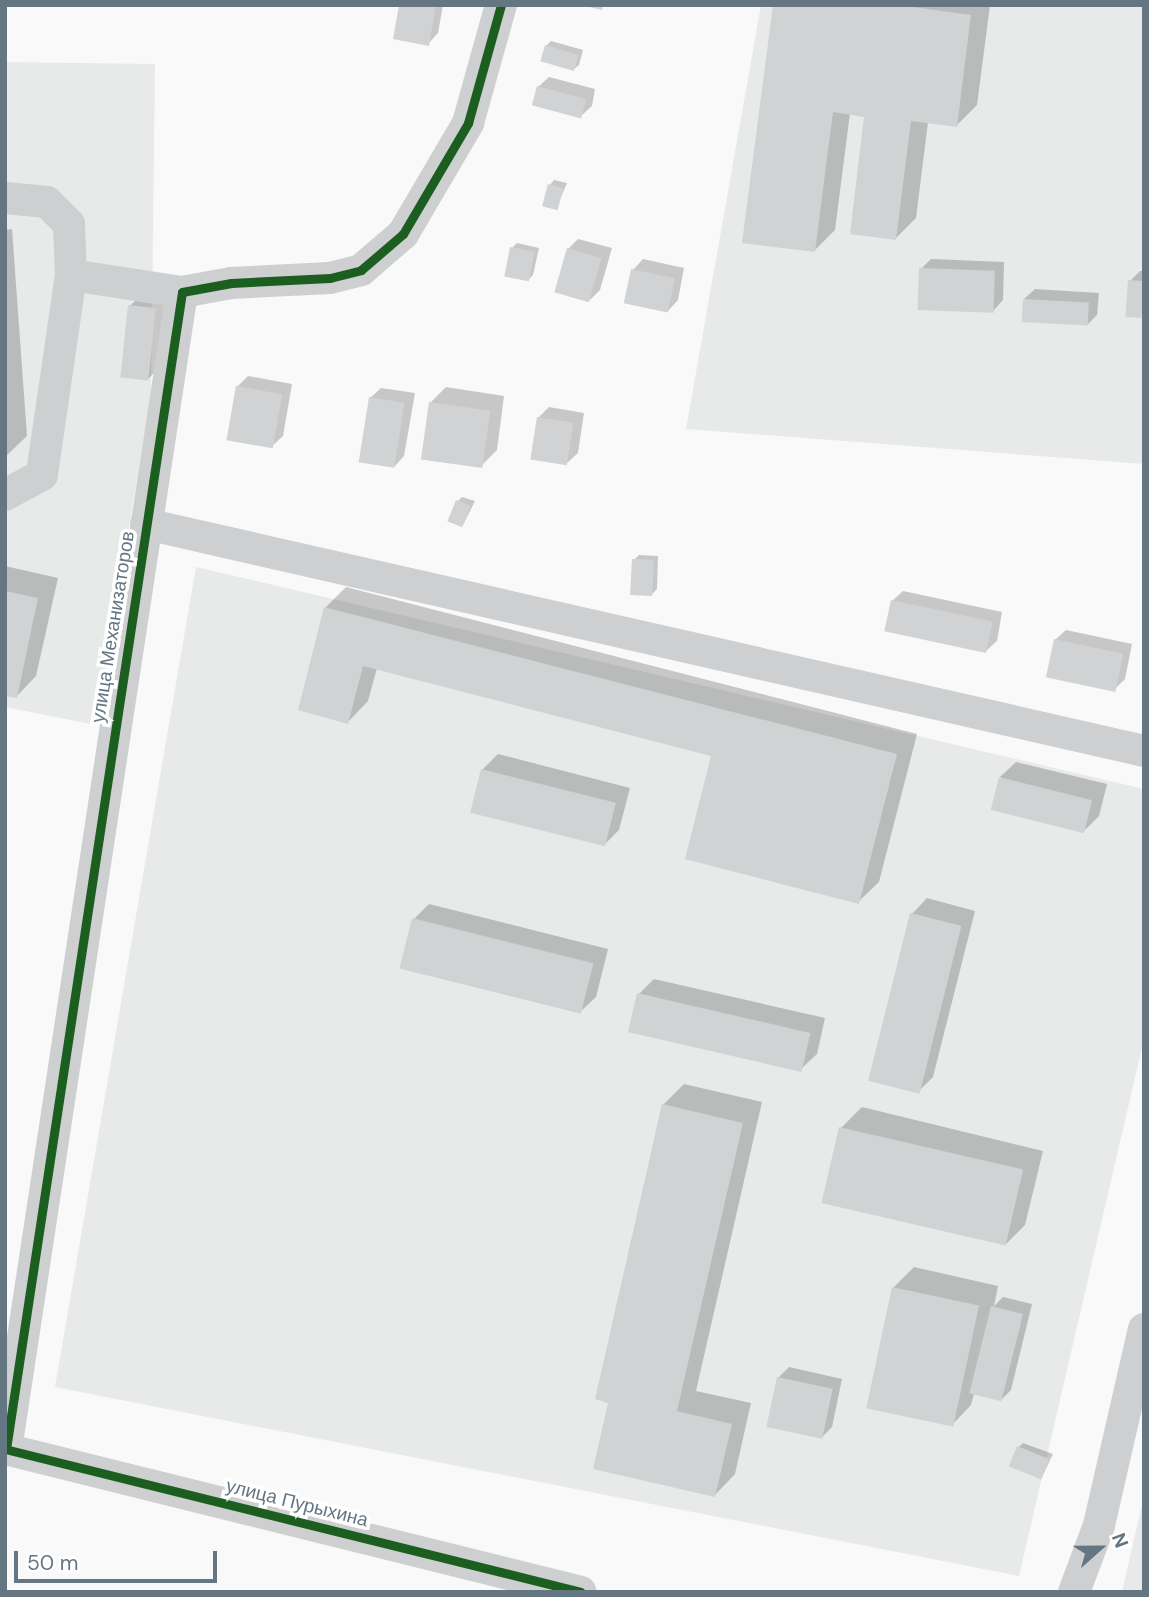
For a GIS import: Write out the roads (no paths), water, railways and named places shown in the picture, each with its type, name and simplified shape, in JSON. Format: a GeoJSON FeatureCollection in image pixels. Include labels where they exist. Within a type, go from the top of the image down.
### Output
{"type":"FeatureCollection","features":[{"type":"Feature","properties":{"kind":"street"},"geometry":{"type":"LineString","coordinates":[[71,275],[182,292],[231,283],[330,278],[361,270],[402,234],[468,123],[501,5]]}},
{"type":"Feature","properties":{"kind":"street"},"geometry":{"type":"LineString","coordinates":[[5,198],[47,202],[69,224],[71,275],[41,475],[5,495]]}},
{"type":"Feature","properties":{"kind":"street","name":"улица Механизаторов"},"geometry":{"type":"LineString","coordinates":[[5,1449],[182,292]]}},
{"type":"Feature","properties":{"kind":"street"},"geometry":{"type":"LineString","coordinates":[[146,524],[1144,751]]}},
{"type":"Feature","properties":{"kind":"street"},"geometry":{"type":"LineString","coordinates":[[1074,1592],[1099,1525],[1144,1329]]}},
{"type":"Feature","properties":{"kind":"street","name":"улица Пурыхина"},"geometry":{"type":"LineString","coordinates":[[5,1449],[581,1592]]}}]}
